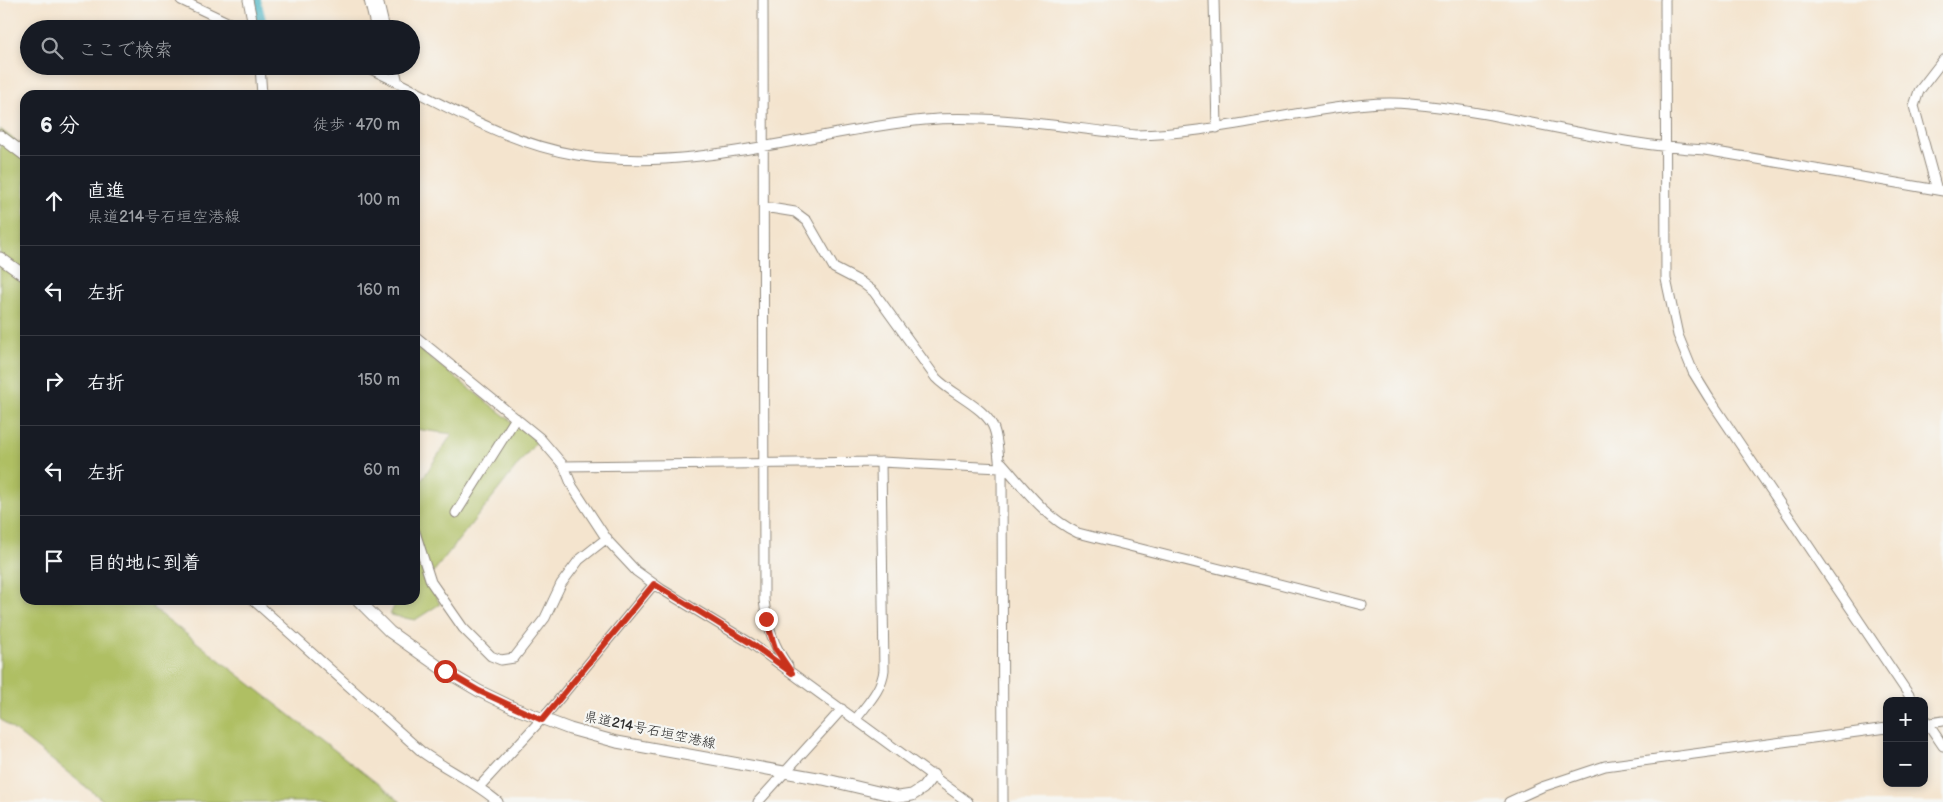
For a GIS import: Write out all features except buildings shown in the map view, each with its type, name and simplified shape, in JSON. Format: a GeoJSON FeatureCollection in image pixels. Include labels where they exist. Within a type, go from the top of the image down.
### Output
{"type":"FeatureCollection","features":[{"type":"Feature","properties":{"kind":"main road"},"geometry":{"type":"LineString","coordinates":[[0,136],[20,151]]}},
{"type":"Feature","properties":{"kind":"main road"},"geometry":{"type":"LineString","coordinates":[[0,258],[20,272]]}},
{"type":"Feature","properties":{"kind":"main road","name":"県道214号石垣空港線"},"geometry":{"type":"LineString","coordinates":[[363,605],[390,632],[445,671],[479,691],[542,720],[617,742],[785,772],[899,797],[912,795],[923,788],[932,775]]}},
{"type":"Feature","properties":{"kind":"street"},"geometry":{"type":"LineString","coordinates":[[181,0],[223,20]]}},
{"type":"Feature","properties":{"kind":"street"},"geometry":{"type":"LineString","coordinates":[[248,0],[252,20]]}},
{"type":"Feature","properties":{"kind":"street"},"geometry":{"type":"LineString","coordinates":[[369,0],[374,20]]}},
{"type":"Feature","properties":{"kind":"street"},"geometry":{"type":"LineString","coordinates":[[378,0],[383,20]]}},
{"type":"Feature","properties":{"kind":"street"},"geometry":{"type":"LineString","coordinates":[[763,0],[763,463],[766,619],[775,648],[792,673]]}},
{"type":"Feature","properties":{"kind":"street"},"geometry":{"type":"LineString","coordinates":[[1214,0],[1217,128]]}},
{"type":"Feature","properties":{"kind":"street"},"geometry":{"type":"LineString","coordinates":[[1665,0],[1666,278],[1678,335],[1693,372],[1910,697]]}},
{"type":"Feature","properties":{"kind":"street"},"geometry":{"type":"LineString","coordinates":[[420,94],[495,130],[542,148],[608,159],[669,159],[926,120],[986,120],[1136,135],[1217,128],[1353,105],[1409,104],[1545,124],[1666,148],[1705,150],[1940,190],[1914,106],[1919,92],[1943,60]]}},
{"type":"Feature","properties":{"kind":"street"},"geometry":{"type":"LineString","coordinates":[[261,75],[262,90]]}},
{"type":"Feature","properties":{"kind":"street"},"geometry":{"type":"LineString","coordinates":[[382,75],[412,90]]}},
{"type":"Feature","properties":{"kind":"street"},"geometry":{"type":"LineString","coordinates":[[396,75],[398,83]]}},
{"type":"Feature","properties":{"kind":"street"},"geometry":{"type":"LineString","coordinates":[[764,207],[795,212],[807,221],[834,268],[861,282],[874,292],[936,378],[947,389],[986,416],[994,428],[1001,465],[1003,802]]}},
{"type":"Feature","properties":{"kind":"street"},"geometry":{"type":"LineString","coordinates":[[420,340],[540,438],[564,466],[572,486],[607,538],[636,571],[752,644],[968,802]]}},
{"type":"Feature","properties":{"kind":"street"},"geometry":{"type":"LineString","coordinates":[[456,513],[516,418]]}},
{"type":"Feature","properties":{"kind":"street"},"geometry":{"type":"LineString","coordinates":[[856,719],[878,690],[883,680],[884,670],[881,462]]}},
{"type":"Feature","properties":{"kind":"street"},"geometry":{"type":"LineString","coordinates":[[564,466],[881,462],[1001,465],[1048,514],[1064,527],[1078,533],[1362,605]]}},
{"type":"Feature","properties":{"kind":"street"},"geometry":{"type":"LineString","coordinates":[[420,548],[431,582],[464,628],[491,656],[501,660],[514,658],[545,618],[561,584],[579,560],[607,538]]}},
{"type":"Feature","properties":{"kind":"street"},"geometry":{"type":"LineString","coordinates":[[480,786],[542,720],[654,584]]}},
{"type":"Feature","properties":{"kind":"street"},"geometry":{"type":"LineString","coordinates":[[259,605],[422,752],[439,764],[480,786],[498,802]]}},
{"type":"Feature","properties":{"kind":"street"},"geometry":{"type":"LineString","coordinates":[[758,802],[842,709]]}},
{"type":"Feature","properties":{"kind":"street"},"geometry":{"type":"LineString","coordinates":[[1928,721],[1943,721]]}},
{"type":"Feature","properties":{"kind":"street"},"geometry":{"type":"LineString","coordinates":[[1928,724],[1943,746]]}},
{"type":"Feature","properties":{"kind":"street"},"geometry":{"type":"LineString","coordinates":[[1509,802],[1550,784],[1605,766],[1883,729]]}},
{"type":"Feature","properties":{"kind":"green space"},"geometry":{"type":"Polygon","coordinates":[[[0,129],[20,144],[20,605],[154,605],[153,608],[401,802],[105,802],[0,719],[0,129]]]}},
{"type":"Feature","properties":{"kind":"green space"},"geometry":{"type":"Polygon","coordinates":[[[420,350],[537,441],[427,580],[440,604],[415,620],[390,615],[395,605],[420,605],[420,482],[452,434],[420,430],[420,350]]]}},
{"type":"Feature","properties":{"kind":"waterway"},"geometry":{"type":"LineString","coordinates":[[255,0],[260,20]]}},
{"type":"Feature","properties":{"kind":"route"},"geometry":{"type":"LineString","coordinates":[[445,671],[479,691],[542,720],[654,584],[752,644],[792,673],[775,648],[766,619]]}}]}
